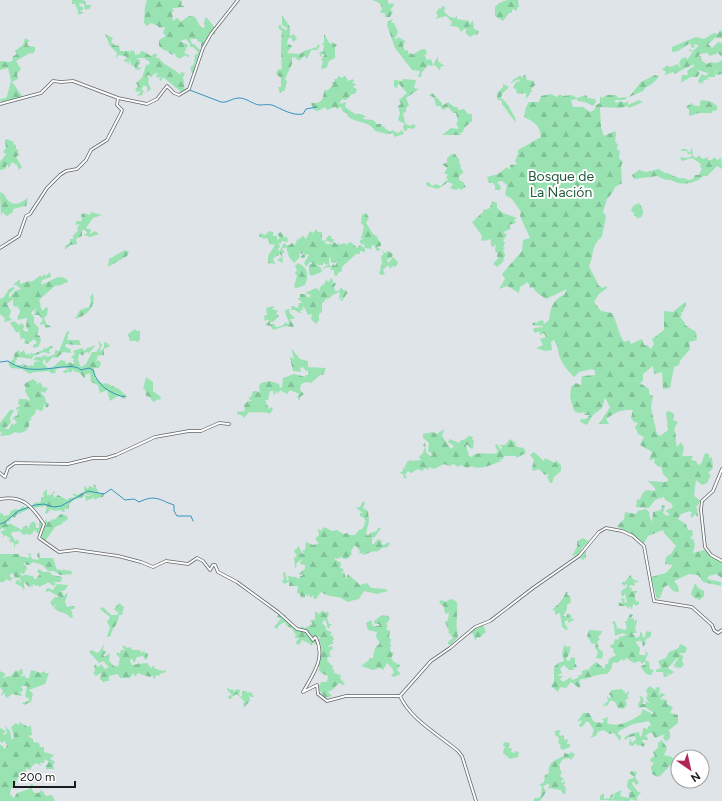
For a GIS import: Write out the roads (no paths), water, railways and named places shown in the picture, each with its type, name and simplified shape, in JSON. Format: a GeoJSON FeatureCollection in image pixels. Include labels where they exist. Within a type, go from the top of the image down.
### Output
{"type":"FeatureCollection","features":[{"type":"Feature","properties":{"kind":"street"},"geometry":{"type":"LineString","coordinates":[[0,104],[41,93],[53,81],[73,81],[118,98],[147,104],[157,99],[167,86],[174,93],[179,95],[188,90],[203,48],[211,34],[238,0]]}},
{"type":"Feature","properties":{"kind":"street"},"geometry":{"type":"LineString","coordinates":[[0,248],[19,236],[26,216],[30,214],[47,188],[66,171],[77,169],[86,160],[91,150],[107,140],[122,110],[117,105],[118,98]]}},
{"type":"Feature","properties":{"kind":"street"},"geometry":{"type":"LineString","coordinates":[[0,473],[5,476],[8,468],[14,463],[68,464],[93,458],[106,458],[155,437],[189,431],[201,431],[219,423],[229,424]]}},
{"type":"Feature","properties":{"kind":"street"},"geometry":{"type":"LineString","coordinates":[[722,469],[713,491],[702,501],[701,510],[705,547],[711,555],[722,561]]}},
{"type":"Feature","properties":{"kind":"street"},"geometry":{"type":"LineString","coordinates":[[0,499],[16,498],[31,506],[44,524],[39,538],[59,552],[64,553],[76,550],[118,556],[153,567],[166,562],[188,564],[197,558],[203,561],[210,570],[215,564],[218,572],[237,582],[278,612],[297,629],[306,632],[313,640],[315,637],[316,638],[321,651],[318,663],[303,692],[317,685],[316,691],[327,701],[346,696],[400,696],[431,661],[450,648],[475,627],[490,621],[533,588],[579,556],[599,532],[606,528],[622,531],[633,536],[644,546],[654,601],[692,607],[712,625],[714,630],[718,633],[722,630]]}},
{"type":"Feature","properties":{"kind":"street"},"geometry":{"type":"LineString","coordinates":[[400,696],[404,704],[421,721],[458,751],[462,756],[476,801]]}},
{"type":"Feature","properties":{"kind":"waterway"},"geometry":{"type":"LineString","coordinates":[[187,89],[221,102],[242,98],[259,105],[272,105],[295,114],[303,114],[306,109],[317,107]]}},
{"type":"Feature","properties":{"kind":"waterway"},"geometry":{"type":"LineString","coordinates":[[0,362],[8,361],[28,369],[76,367],[81,370],[89,368],[93,370],[97,380],[104,388],[124,397]]}},
{"type":"Feature","properties":{"kind":"waterway"},"geometry":{"type":"LineString","coordinates":[[0,524],[5,522],[18,511],[35,505],[44,504],[53,507],[61,506],[88,491],[104,494],[111,489],[125,500],[134,499],[139,502],[154,498],[174,505],[174,511],[177,516],[191,516],[193,521]]}},
{"type":"Feature","properties":{"kind":"park label","name":"Bosque de La Nación"},"geometry":{"type":"Point","coordinates":[561,184]}}]}
